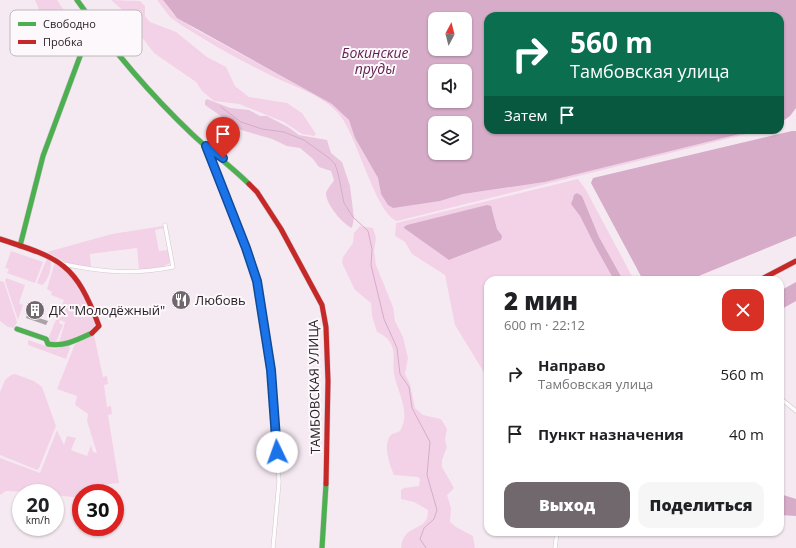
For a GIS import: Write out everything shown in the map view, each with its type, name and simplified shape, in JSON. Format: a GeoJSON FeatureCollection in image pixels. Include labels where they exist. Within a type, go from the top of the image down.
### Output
{"type":"FeatureCollection","features":[{"type":"Feature","properties":{"kind":"street","name":"ТАМБОВСКАЯ УЛИЦА"},"geometry":{"type":"LineString","coordinates":[[77,0],[84,10]]}},
{"type":"Feature","properties":{"kind":"street"},"geometry":{"type":"LineString","coordinates":[[20,246],[43,156],[80,56]]}},
{"type":"Feature","properties":{"kind":"street","name":"ТАМБОВСКАЯ УЛИЦА"},"geometry":{"type":"LineString","coordinates":[[121,56],[159,101],[206,146],[229,164],[265,202],[295,253],[322,305],[326,328],[328,381],[327,461],[322,548]]}},
{"type":"Feature","properties":{"kind":"street"},"geometry":{"type":"LineString","coordinates":[[206,146],[257,281],[266,333],[275,404],[280,482],[273,548]]}},
{"type":"Feature","properties":{"kind":"street"},"geometry":{"type":"LineString","coordinates":[[63,264],[111,272],[149,271],[172,267],[165,225]]}},
{"type":"Feature","properties":{"kind":"street"},"geometry":{"type":"LineString","coordinates":[[0,238],[53,258],[63,264],[78,281],[92,308],[99,326],[96,331],[72,342],[57,346],[48,344],[46,339],[17,329]]}},
{"type":"Feature","properties":{"kind":"street"},"geometry":{"type":"LineString","coordinates":[[768,276],[796,261]]}},
{"type":"Feature","properties":{"kind":"street"},"geometry":{"type":"LineString","coordinates":[[784,401],[796,410]]}},
{"type":"Feature","properties":{"kind":"street"},"geometry":{"type":"LineString","coordinates":[[555,548],[556,536]]}},
{"type":"Feature","properties":{"kind":"shaded area"},"geometry":{"type":"Polygon","coordinates":[[[35,0],[57,0],[64,10],[39,10],[35,0]]]}},
{"type":"Feature","properties":{"kind":"shaded area"},"geometry":{"type":"Polygon","coordinates":[[[111,0],[140,1],[145,6],[145,16],[150,22],[176,32],[207,57],[226,67],[235,86],[249,97],[287,103],[302,113],[316,134],[314,136],[302,134],[284,122],[239,104],[214,101],[202,91],[196,82],[154,53],[142,37],[142,10],[122,10],[111,0]]]}},
{"type":"Feature","properties":{"kind":"shaded area"},"geometry":{"type":"Polygon","coordinates":[[[157,0],[163,0],[173,14],[193,28],[333,104],[345,114],[351,124],[355,138],[378,178],[381,194],[440,201],[463,194],[545,182],[740,134],[747,134],[397,221],[389,215],[381,204],[345,123],[332,107],[316,96],[274,77],[227,52],[192,32],[170,17],[157,0]]]}},
{"type":"Feature","properties":{"kind":"shaded area"},"geometry":{"type":"Polygon","coordinates":[[[207,99],[230,108],[249,110],[260,116],[267,116],[288,127],[299,135],[327,140],[331,153],[342,162],[350,186],[354,218],[352,228],[344,223],[335,213],[326,197],[326,193],[334,180],[331,171],[319,167],[313,159],[300,148],[287,146],[272,139],[241,130],[205,105],[205,101],[207,99]]]}},
{"type":"Feature","properties":{"kind":"shaded area"},"geometry":{"type":"Polygon","coordinates":[[[578,179],[586,190],[632,276],[621,276],[599,237],[582,196],[577,193],[572,199],[574,208],[580,216],[612,276],[484,276],[484,372],[455,325],[445,275],[412,254],[405,242],[395,236],[396,223],[578,179]],[[492,209],[450,260],[501,240],[492,209]]]}},
{"type":"Feature","properties":{"kind":"shaded area"},"geometry":{"type":"Polygon","coordinates":[[[163,226],[164,228],[155,230],[159,251],[168,250],[170,263],[162,267],[139,270],[137,248],[90,254],[91,268],[65,262],[47,252],[112,234],[163,226]]]}},
{"type":"Feature","properties":{"kind":"shaded area"},"geometry":{"type":"Polygon","coordinates":[[[360,226],[373,228],[376,238],[374,251],[376,265],[393,307],[395,321],[403,337],[408,358],[405,374],[410,384],[415,408],[423,415],[441,419],[447,429],[445,440],[447,447],[442,460],[442,467],[454,488],[447,495],[451,508],[450,522],[473,536],[475,548],[401,548],[403,540],[407,534],[425,522],[428,510],[414,502],[401,499],[401,490],[404,488],[419,486],[420,479],[418,477],[394,475],[389,461],[387,449],[388,439],[392,434],[400,431],[404,417],[403,403],[394,374],[394,355],[391,344],[383,335],[377,332],[372,316],[371,303],[355,290],[342,263],[343,257],[353,243],[354,233],[360,226]]]}},
{"type":"Feature","properties":{"kind":"shaded area"},"geometry":{"type":"Polygon","coordinates":[[[11,251],[43,262],[35,283],[7,273],[9,269],[5,268],[11,251]]]}},
{"type":"Feature","properties":{"kind":"shaded area"},"geometry":{"type":"Polygon","coordinates":[[[47,258],[51,263],[50,270],[46,281],[42,285],[37,283],[47,258]]]}},
{"type":"Feature","properties":{"kind":"shaded area"},"geometry":{"type":"Polygon","coordinates":[[[55,262],[75,281],[84,297],[95,323],[94,329],[81,337],[59,343],[65,322],[60,320],[59,323],[63,325],[56,342],[51,343],[48,339],[64,300],[51,295],[52,292],[47,289],[55,262]]]}},
{"type":"Feature","properties":{"kind":"shaded area"},"geometry":{"type":"Polygon","coordinates":[[[6,278],[25,285],[19,303],[23,305],[18,320],[5,281],[6,278]]]}},
{"type":"Feature","properties":{"kind":"shaded area"},"geometry":{"type":"Polygon","coordinates":[[[0,281],[4,282],[17,322],[14,328],[8,327],[0,321],[0,281]]]}},
{"type":"Feature","properties":{"kind":"shaded area"},"geometry":{"type":"Polygon","coordinates":[[[94,335],[103,377],[107,376],[108,384],[104,385],[107,407],[111,406],[112,414],[108,415],[119,483],[72,484],[72,497],[64,496],[64,484],[12,484],[12,491],[6,491],[0,495],[0,458],[40,473],[57,430],[64,445],[67,436],[76,438],[71,450],[87,456],[91,445],[93,452],[97,453],[87,421],[88,414],[75,405],[77,396],[57,389],[75,344],[94,335]]]}},
{"type":"Feature","properties":{"kind":"shaded area"},"geometry":{"type":"Polygon","coordinates":[[[28,340],[55,349],[68,345],[70,348],[66,359],[28,345],[28,340]]]}},
{"type":"Feature","properties":{"kind":"shaded area"},"geometry":{"type":"Polygon","coordinates":[[[15,374],[34,381],[42,387],[56,426],[37,470],[0,455],[0,392],[5,380],[11,375],[15,374]]]}},
{"type":"Feature","properties":{"kind":"water","name":"Бокинские пруды"},"geometry":{"type":"Polygon","coordinates":[[[163,0],[796,0],[796,108],[790,116],[784,120],[784,12],[484,12],[484,134],[740,134],[545,182],[463,194],[440,201],[393,208],[388,205],[381,194],[378,178],[355,138],[349,120],[332,104],[177,18],[163,0]]]}},
{"type":"Feature","properties":{"kind":"water"},"geometry":{"type":"Polygon","coordinates":[[[796,131],[796,236],[699,276],[641,276],[591,183],[593,178],[796,131]]]}},
{"type":"Feature","properties":{"kind":"water"},"geometry":{"type":"Polygon","coordinates":[[[577,193],[582,196],[599,237],[621,276],[612,276],[580,216],[571,204],[574,195],[577,193]]]}},
{"type":"Feature","properties":{"kind":"water"},"geometry":{"type":"Polygon","coordinates":[[[487,205],[491,206],[497,229],[502,236],[501,240],[449,260],[404,228],[407,225],[487,205]]]}},
{"type":"Feature","properties":{"kind":"water"},"geometry":{"type":"Polygon","coordinates":[[[796,282],[796,301],[784,308],[784,289],[796,282]]]}},
{"type":"Feature","properties":{"kind":"water"},"geometry":{"type":"Polygon","coordinates":[[[784,495],[796,499],[796,516],[784,515],[784,495]]]}},
{"type":"Feature","properties":{"kind":"building","name":"ДК \"Молодёжный\""},"geometry":{"type":"Polygon","coordinates":[[[31,301],[43,305],[39,318],[48,321],[46,325],[26,318],[31,301]]]}},
{"type":"Feature","properties":{"kind":"waterway"},"geometry":{"type":"LineString","coordinates":[[221,107],[241,122],[262,129],[284,132],[304,140],[329,158],[335,164],[344,203],[353,217],[368,231],[372,249],[371,265],[384,319],[397,348],[400,374],[409,387],[412,408],[430,442],[427,475],[437,510],[434,519],[424,528],[420,539],[426,548]]}},
{"type":"Feature","properties":{"kind":"traffic: fast"},"geometry":{"type":"LineString","coordinates":[[77,0],[84,10]]}},
{"type":"Feature","properties":{"kind":"traffic: fast"},"geometry":{"type":"LineString","coordinates":[[20,246],[43,156],[80,56]]}},
{"type":"Feature","properties":{"kind":"traffic: fast"},"geometry":{"type":"LineString","coordinates":[[120,56],[146,87],[192,134],[249,184]]}},
{"type":"Feature","properties":{"kind":"traffic: fast"},"geometry":{"type":"LineString","coordinates":[[17,329],[46,339],[48,344],[54,345],[70,342],[92,333]]}},
{"type":"Feature","properties":{"kind":"traffic: fast"},"geometry":{"type":"LineString","coordinates":[[322,548],[326,484]]}},
{"type":"Feature","properties":{"kind":"traffic: jam"},"geometry":{"type":"LineString","coordinates":[[249,184],[257,192],[281,229],[322,305],[326,327],[328,381],[326,484]]}},
{"type":"Feature","properties":{"kind":"traffic: jam"},"geometry":{"type":"LineString","coordinates":[[0,239],[38,252],[64,266],[82,289],[99,326],[92,333]]}},
{"type":"Feature","properties":{"kind":"traffic: jam"},"geometry":{"type":"LineString","coordinates":[[768,276],[796,261]]}},
{"type":"Feature","properties":{"kind":"place","name":"Любовь"},"geometry":{"type":"Point","coordinates":[181,300]}},
{"type":"Feature","properties":{"kind":"place","name":"ДК \"Молодёжный\""},"geometry":{"type":"Point","coordinates":[35,310]}},
{"type":"Feature","properties":{"kind":"route"},"geometry":{"type":"LineString","coordinates":[[223,158],[206,146],[246,248],[257,281],[271,370],[277,452]]}}]}
